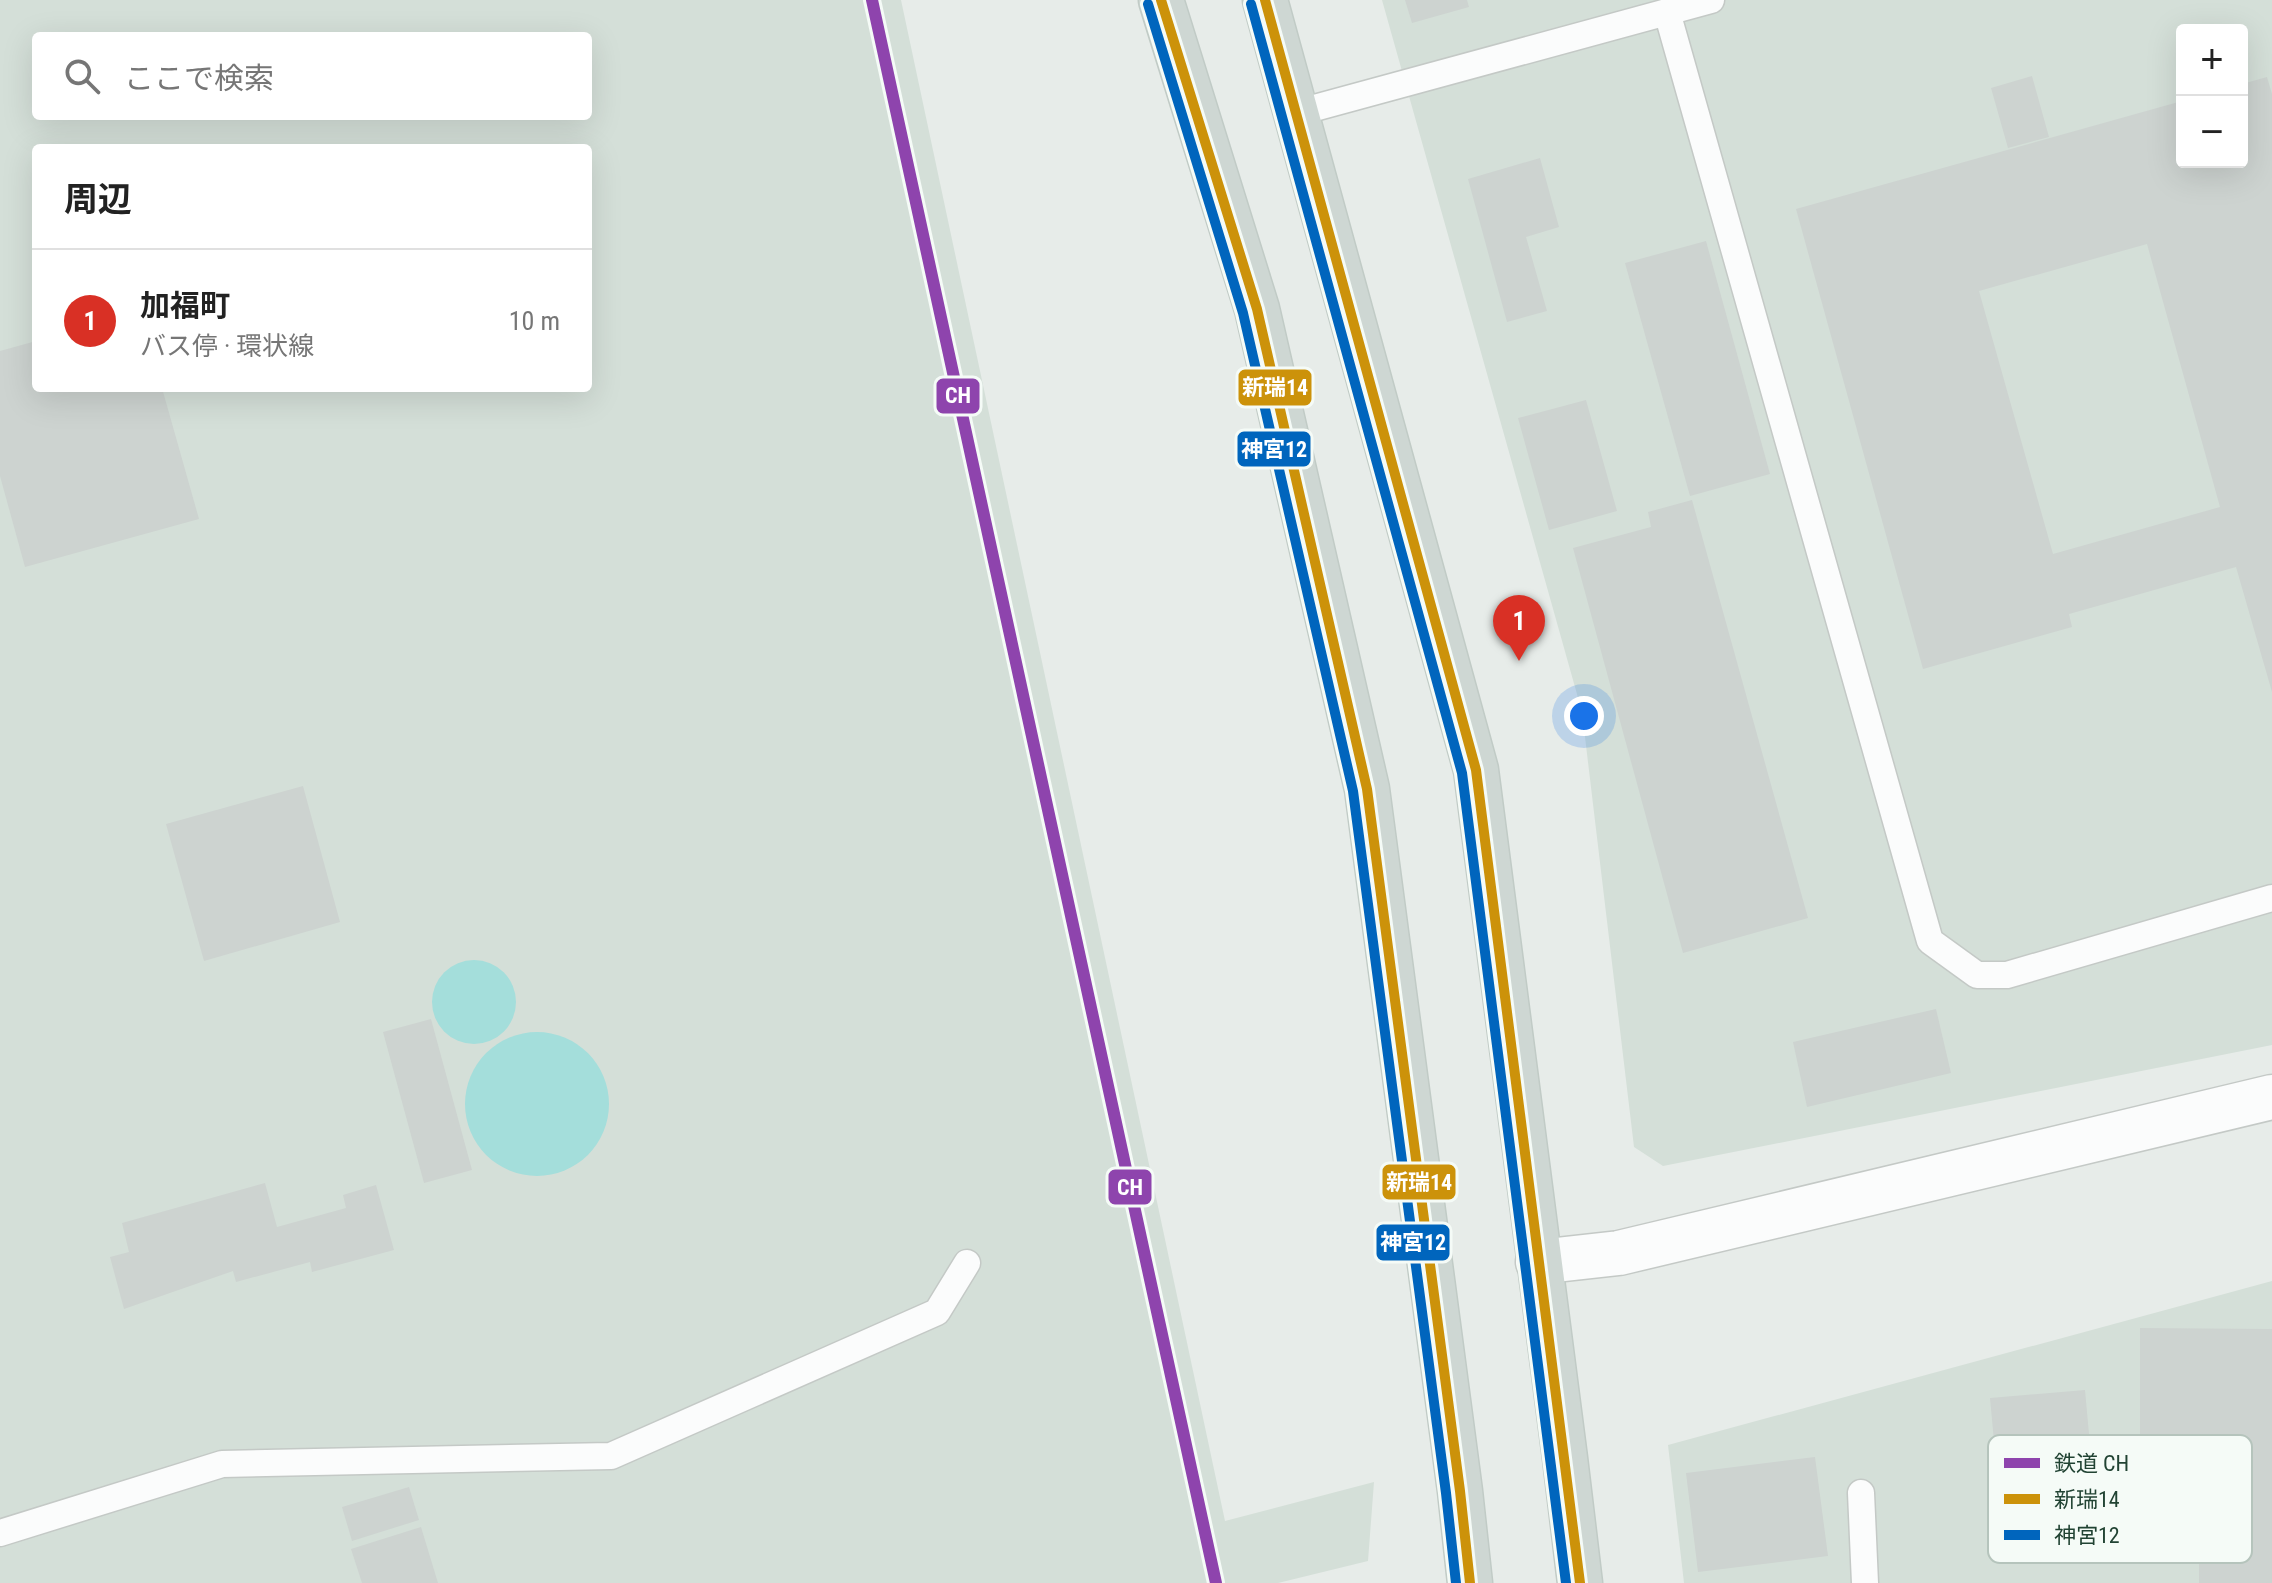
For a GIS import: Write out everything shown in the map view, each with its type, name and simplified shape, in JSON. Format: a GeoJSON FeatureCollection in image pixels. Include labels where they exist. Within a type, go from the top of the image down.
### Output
{"type":"FeatureCollection","features":[{"type":"Feature","properties":{"kind":"main road"},"geometry":{"type":"LineString","coordinates":[[1161,0],[1257,309],[1367,789],[1470,1583]]}},
{"type":"Feature","properties":{"kind":"main road"},"geometry":{"type":"LineString","coordinates":[[1265,0],[1476,770],[1580,1583]]}},
{"type":"Feature","properties":{"kind":"street"},"geometry":{"type":"LineString","coordinates":[[1538,1262],[1619,1253],[2272,1097]]}},
{"type":"Feature","properties":{"kind":"lane"},"geometry":{"type":"LineString","coordinates":[[1296,113],[1675,7],[1711,0]]}},
{"type":"Feature","properties":{"kind":"lane"},"geometry":{"type":"LineString","coordinates":[[1675,7],[1930,941],[1977,975],[2007,975],[2272,898]]}},
{"type":"Feature","properties":{"kind":"lane"},"geometry":{"type":"LineString","coordinates":[[0,1533],[222,1464],[611,1456],[937,1312],[967,1263]]}},
{"type":"Feature","properties":{"kind":"lane"},"geometry":{"type":"LineString","coordinates":[[1861,1493],[1865,1583]]}},
{"type":"Feature","properties":{"kind":"shaded area"},"geometry":{"type":"Polygon","coordinates":[[[0,0],[901,0],[1225,1521],[1374,1482],[1368,1561],[1278,1583],[0,1583],[0,0]]]}},
{"type":"Feature","properties":{"kind":"shaded area"},"geometry":{"type":"Polygon","coordinates":[[[1382,0],[2272,0],[2272,1045],[1663,1166],[1634,1147],[1582,712],[1382,0]]]}},
{"type":"Feature","properties":{"kind":"shaded area"},"geometry":{"type":"Polygon","coordinates":[[[2272,1281],[2272,1583],[1684,1583],[1668,1445],[2272,1281]]]}},
{"type":"Feature","properties":{"kind":"water"},"geometry":{"type":"Polygon","coordinates":[[[474,960],[497,967],[509,979],[516,1002],[509,1025],[497,1037],[474,1044],[451,1037],[439,1025],[432,1002],[439,979],[451,967],[474,960]]]}},
{"type":"Feature","properties":{"kind":"water"},"geometry":{"type":"Polygon","coordinates":[[[537,1032],[565,1037],[588,1053],[604,1076],[609,1104],[604,1132],[588,1155],[565,1171],[537,1176],[509,1171],[486,1155],[470,1132],[465,1104],[470,1076],[486,1053],[509,1037],[537,1032]]]}},
{"type":"Feature","properties":{"kind":"building"},"geometry":{"type":"Polygon","coordinates":[[[1405,0],[1467,0],[1469,7],[1412,23],[1405,0]]]}},
{"type":"Feature","properties":{"kind":"building"},"geometry":{"type":"Polygon","coordinates":[[[2032,76],[2049,137],[2008,148],[1991,88],[2032,76]]]}},
{"type":"Feature","properties":{"kind":"building"},"geometry":{"type":"Polygon","coordinates":[[[2267,77],[2272,94],[2272,692],[2236,567],[2069,614],[2072,627],[1923,669],[1796,209],[2176,103],[2176,168],[2248,168],[2248,82],[2267,77]],[[2147,244],[1979,291],[2053,554],[2220,507],[2147,244]]]}},
{"type":"Feature","properties":{"kind":"building"},"geometry":{"type":"Polygon","coordinates":[[[1540,158],[1559,227],[1526,237],[1547,311],[1507,322],[1468,179],[1540,158]]]}},
{"type":"Feature","properties":{"kind":"building"},"geometry":{"type":"Polygon","coordinates":[[[1706,241],[1770,474],[1690,496],[1625,263],[1706,241]]]}},
{"type":"Feature","properties":{"kind":"building"},"geometry":{"type":"Polygon","coordinates":[[[32,342],[32,392],[163,392],[199,519],[25,567],[0,476],[0,351],[32,342]]]}},
{"type":"Feature","properties":{"kind":"building"},"geometry":{"type":"Polygon","coordinates":[[[1586,400],[1617,511],[1549,530],[1518,418],[1586,400]]]}},
{"type":"Feature","properties":{"kind":"building"},"geometry":{"type":"Polygon","coordinates":[[[1692,500],[1808,918],[1683,953],[1573,548],[1651,527],[1648,512],[1692,500]]]}},
{"type":"Feature","properties":{"kind":"building"},"geometry":{"type":"Polygon","coordinates":[[[303,786],[340,922],[204,961],[166,824],[303,786]]]}},
{"type":"Feature","properties":{"kind":"building"},"geometry":{"type":"Polygon","coordinates":[[[1936,1009],[1951,1073],[1807,1107],[1793,1042],[1936,1009]]]}},
{"type":"Feature","properties":{"kind":"building"},"geometry":{"type":"Polygon","coordinates":[[[431,1019],[472,1170],[424,1183],[383,1032],[431,1019]]]}},
{"type":"Feature","properties":{"kind":"building"},"geometry":{"type":"Polygon","coordinates":[[[265,1183],[277,1227],[346,1208],[343,1195],[376,1185],[394,1250],[312,1272],[310,1262],[236,1282],[233,1271],[124,1309],[110,1257],[129,1252],[122,1223],[265,1183]]]}},
{"type":"Feature","properties":{"kind":"building"},"geometry":{"type":"Polygon","coordinates":[[[2140,1328],[2272,1329],[2272,1583],[2199,1583],[2199,1563],[2252,1563],[2252,1435],[2140,1435],[2140,1328]]]}},
{"type":"Feature","properties":{"kind":"building"},"geometry":{"type":"Polygon","coordinates":[[[2085,1390],[2089,1435],[1993,1435],[1990,1398],[2085,1390]]]}},
{"type":"Feature","properties":{"kind":"building"},"geometry":{"type":"Polygon","coordinates":[[[1815,1457],[1828,1556],[1698,1572],[1686,1473],[1815,1457]]]}},
{"type":"Feature","properties":{"kind":"building"},"geometry":{"type":"Polygon","coordinates":[[[409,1487],[419,1520],[352,1541],[342,1507],[409,1487]]]}},
{"type":"Feature","properties":{"kind":"building"},"geometry":{"type":"Polygon","coordinates":[[[421,1527],[438,1583],[362,1583],[351,1549],[421,1527]]]}},
{"type":"Feature","properties":{"kind":"rail line","name":"CH"},"geometry":{"type":"LineString","coordinates":[[872,0],[1216,1583]]}},
{"type":"Feature","properties":{"kind":"transit line","name":"新瑞14"},"geometry":{"type":"LineString","coordinates":[[1161,0],[1257,309],[1367,789],[1470,1583]]}},
{"type":"Feature","properties":{"kind":"transit line","name":"新瑞14"},"geometry":{"type":"LineString","coordinates":[[1265,0],[1476,770],[1580,1583]]}},
{"type":"Feature","properties":{"kind":"transit line","name":"神宮12"},"geometry":{"type":"LineString","coordinates":[[1148,4],[1243,313],[1353,791],[1456,1583]]}},
{"type":"Feature","properties":{"kind":"transit line","name":"神宮12"},"geometry":{"type":"LineString","coordinates":[[1251,4],[1462,773],[1566,1583]]}},
{"type":"Feature","properties":{"kind":"place","name":"加福町"},"geometry":{"type":"Point","coordinates":[1519,661]}}]}
